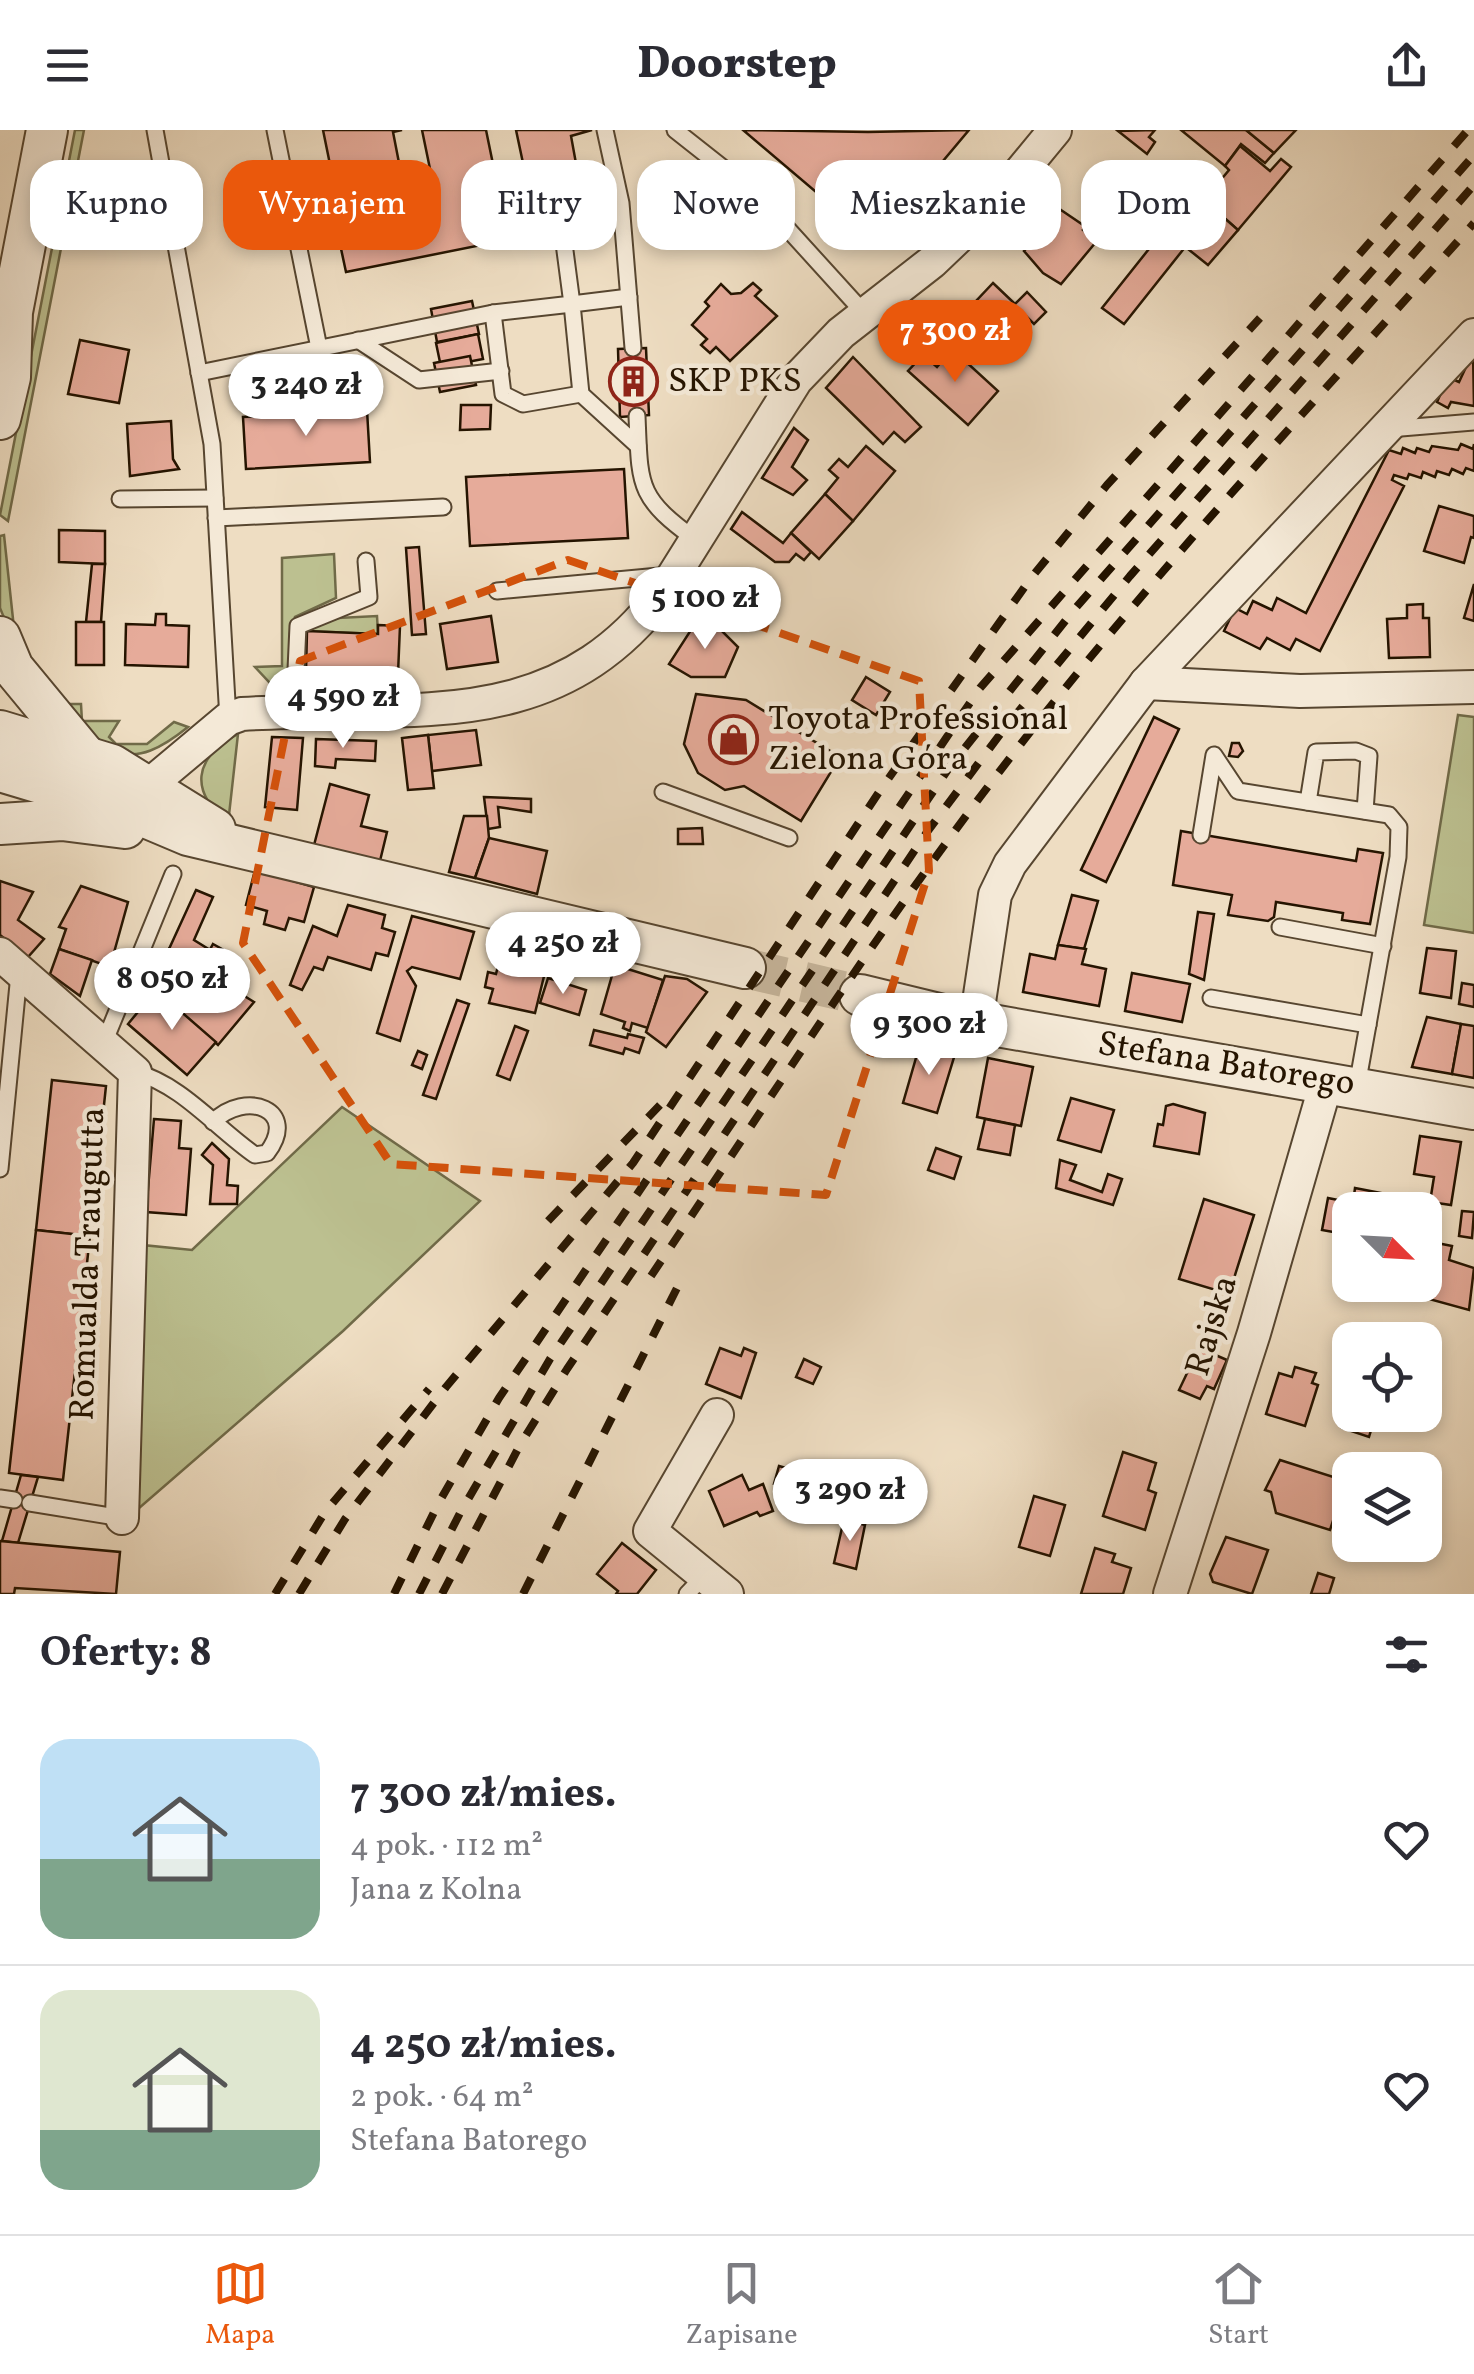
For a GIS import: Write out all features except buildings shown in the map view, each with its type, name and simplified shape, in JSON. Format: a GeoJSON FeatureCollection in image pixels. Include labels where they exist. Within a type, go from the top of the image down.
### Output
{"type":"FeatureCollection","features":[{"type":"Feature","properties":{"kind":"street"},"geometry":{"type":"LineString","coordinates":[[0,419],[10,377],[6,326],[47,130]]}},
{"type":"Feature","properties":{"kind":"street"},"geometry":{"type":"LineString","coordinates":[[136,796],[228,719],[436,709],[550,688],[622,640],[674,574],[796,380],[865,314],[932,262],[999,198],[1054,130]]}},
{"type":"Feature","properties":{"kind":"street"},"geometry":{"type":"LineString","coordinates":[[976,1022],[995,895],[1008,868],[1146,683],[1474,335]]}},
{"type":"Feature","properties":{"kind":"street"},"geometry":{"type":"LineString","coordinates":[[0,638],[13,668],[84,754],[136,796],[166,827]]}},
{"type":"Feature","properties":{"kind":"street"},"geometry":{"type":"LineString","coordinates":[[1146,683],[1300,691],[1474,688]]}},
{"type":"Feature","properties":{"kind":"street"},"geometry":{"type":"LineString","coordinates":[[0,731],[84,754]]}},
{"type":"Feature","properties":{"kind":"street"},"geometry":{"type":"LineString","coordinates":[[0,770],[136,796],[206,819],[229,842]]}},
{"type":"Feature","properties":{"kind":"street"},"geometry":{"type":"LineString","coordinates":[[0,824],[62,820],[116,828],[166,827],[745,968]]}},
{"type":"Feature","properties":{"kind":"street","name":"Romualda Traugutta"},"geometry":{"type":"LineString","coordinates":[[10,961],[135,1072],[122,1518]]}},
{"type":"Feature","properties":{"kind":"street","name":"Stefana Batorego"},"geometry":{"type":"LineString","coordinates":[[860,995],[976,1022],[1474,1108]]}},
{"type":"Feature","properties":{"kind":"street","name":"Rajska"},"geometry":{"type":"LineString","coordinates":[[1170,1594],[1254,1333],[1342,1083]]}},
{"type":"Feature","properties":{"kind":"street"},"geometry":{"type":"LineString","coordinates":[[706,1588],[650,1531],[717,1415]]}},
{"type":"Feature","properties":{"kind":"lane"},"geometry":{"type":"LineString","coordinates":[[155,130],[212,444],[228,719]]}},
{"type":"Feature","properties":{"kind":"lane"},"geometry":{"type":"LineString","coordinates":[[275,130],[319,348]]}},
{"type":"Feature","properties":{"kind":"lane"},"geometry":{"type":"LineString","coordinates":[[605,130],[621,203],[633,348]]}},
{"type":"Feature","properties":{"kind":"lane"},"geometry":{"type":"LineString","coordinates":[[675,130],[756,194],[865,314]]}},
{"type":"Feature","properties":{"kind":"lane"},"geometry":{"type":"LineString","coordinates":[[565,250],[580,394],[638,446]]}},
{"type":"Feature","properties":{"kind":"lane"},"geometry":{"type":"LineString","coordinates":[[199,372],[493,314],[629,297]]}},
{"type":"Feature","properties":{"kind":"lane"},"geometry":{"type":"LineString","coordinates":[[493,314],[504,394],[524,404],[580,394]]}},
{"type":"Feature","properties":{"kind":"lane"},"geometry":{"type":"LineString","coordinates":[[358,340],[420,380],[501,372]]}},
{"type":"Feature","properties":{"kind":"lane"},"geometry":{"type":"LineString","coordinates":[[636,416],[648,500],[696,540]]}},
{"type":"Feature","properties":{"kind":"lane"},"geometry":{"type":"LineString","coordinates":[[1385,429],[1474,422]]}},
{"type":"Feature","properties":{"kind":"lane"},"geometry":{"type":"LineString","coordinates":[[120,499],[215,498]]}},
{"type":"Feature","properties":{"kind":"lane"},"geometry":{"type":"LineString","coordinates":[[216,518],[443,507]]}},
{"type":"Feature","properties":{"kind":"lane"},"geometry":{"type":"LineString","coordinates":[[294,713],[298,626],[369,597],[366,561]]}},
{"type":"Feature","properties":{"kind":"lane"},"geometry":{"type":"LineString","coordinates":[[497,591],[674,574]]}},
{"type":"Feature","properties":{"kind":"lane"},"geometry":{"type":"LineString","coordinates":[[1308,802],[1316,752],[1356,751],[1370,756],[1364,812]]}},
{"type":"Feature","properties":{"kind":"lane"},"geometry":{"type":"LineString","coordinates":[[1201,835],[1214,755],[1238,791],[1388,815],[1398,827],[1398,857],[1368,1025],[1342,1083]]}},
{"type":"Feature","properties":{"kind":"lane"},"geometry":{"type":"LineString","coordinates":[[663,792],[789,838]]}},
{"type":"Feature","properties":{"kind":"lane"},"geometry":{"type":"LineString","coordinates":[[104,1043],[173,874]]}},
{"type":"Feature","properties":{"kind":"lane"},"geometry":{"type":"LineString","coordinates":[[1280,927],[1382,946]]}},
{"type":"Feature","properties":{"kind":"lane"},"geometry":{"type":"LineString","coordinates":[[0,1169],[10,961]]}},
{"type":"Feature","properties":{"kind":"lane"},"geometry":{"type":"LineString","coordinates":[[1211,998],[1368,1025]]}},
{"type":"Feature","properties":{"kind":"lane"},"geometry":{"type":"LineString","coordinates":[[135,1072],[160,1079],[213,1122]]}},
{"type":"Feature","properties":{"kind":"lane"},"geometry":{"type":"LineString","coordinates":[[14,1500],[122,1518]]}},
{"type":"Feature","properties":{"kind":"highlighted area"},"geometry":{"type":"Polygon","coordinates":[[[568,560],[919,681],[929,871],[826,1195],[391,1164],[243,943],[300,661],[568,560]]]}},
{"type":"Feature","properties":{"kind":"green space"},"geometry":{"type":"Polygon","coordinates":[[[75,130],[84,130],[78,160],[69,160],[75,130]]]}},
{"type":"Feature","properties":{"kind":"green space"},"geometry":{"type":"Polygon","coordinates":[[[52,250],[61,250],[8,521],[0,515],[52,250]]]}},
{"type":"Feature","properties":{"kind":"green space"},"geometry":{"type":"Polygon","coordinates":[[[4,535],[16,647],[0,608],[0,536],[4,535]]]}},
{"type":"Feature","properties":{"kind":"green space"},"geometry":{"type":"Polygon","coordinates":[[[334,554],[336,598],[295,617],[290,633],[288,687],[270,683],[255,667],[282,666],[282,558],[334,554]]]}},
{"type":"Feature","properties":{"kind":"green space"},"geometry":{"type":"Polygon","coordinates":[[[377,616],[378,634],[307,631],[306,670],[398,674],[397,684],[303,685],[306,629],[338,618],[377,616]]]}},
{"type":"Feature","properties":{"kind":"green space"},"geometry":{"type":"Polygon","coordinates":[[[61,704],[81,704],[82,721],[119,721],[109,737],[116,744],[147,744],[174,722],[188,727],[149,751],[120,752],[106,746],[61,704]]]}},
{"type":"Feature","properties":{"kind":"green space"},"geometry":{"type":"Polygon","coordinates":[[[1458,715],[1474,717],[1474,933],[1424,925],[1458,715]]]}},
{"type":"Feature","properties":{"kind":"green space"},"geometry":{"type":"Polygon","coordinates":[[[238,734],[228,824],[207,800],[202,776],[212,754],[238,734]]]}},
{"type":"Feature","properties":{"kind":"green space"},"geometry":{"type":"Polygon","coordinates":[[[342,1107],[480,1201],[343,1331],[138,1509],[142,1245],[192,1250],[342,1107]]]}},
{"type":"Feature","properties":{"kind":"tunnel"},"geometry":{"type":"LineString","coordinates":[[745,968],[860,995]]}},
{"type":"Feature","properties":{"kind":"railway"},"geometry":{"type":"LineString","coordinates":[[394,1594],[438,1504],[499,1398],[980,688],[1468,130]]}},
{"type":"Feature","properties":{"kind":"railway"},"geometry":{"type":"LineString","coordinates":[[419,1594],[460,1513],[550,1359],[949,768],[1073,611],[1474,155]]}},
{"type":"Feature","properties":{"kind":"railway"},"geometry":{"type":"LineString","coordinates":[[442,1594],[520,1445],[567,1369],[927,832],[1004,729],[1130,576],[1474,185]]}},
{"type":"Feature","properties":{"kind":"railway"},"geometry":{"type":"LineString","coordinates":[[651,1276],[872,946],[1013,754],[1181,551],[1474,223]]}},
{"type":"Feature","properties":{"kind":"railway"},"geometry":{"type":"LineString","coordinates":[[299,1594],[345,1519],[446,1387],[633,1163],[881,789],[1031,578],[1107,485],[1260,318]]}},
{"type":"Feature","properties":{"kind":"railway"},"geometry":{"type":"LineString","coordinates":[[548,1221],[660,1105]]}},
{"type":"Feature","properties":{"kind":"railway"},"geometry":{"type":"LineString","coordinates":[[523,1594],[677,1288]]}},
{"type":"Feature","properties":{"kind":"railway"},"geometry":{"type":"LineString","coordinates":[[275,1594],[325,1512],[429,1389]]}},
{"type":"Feature","properties":{"kind":"place","name":"SKP PKS"},"geometry":{"type":"Point","coordinates":[633,382]}},
{"type":"Feature","properties":{"kind":"place","name":"Toyota Professional Zielona Góra"},"geometry":{"type":"Point","coordinates":[733,740]}}]}
